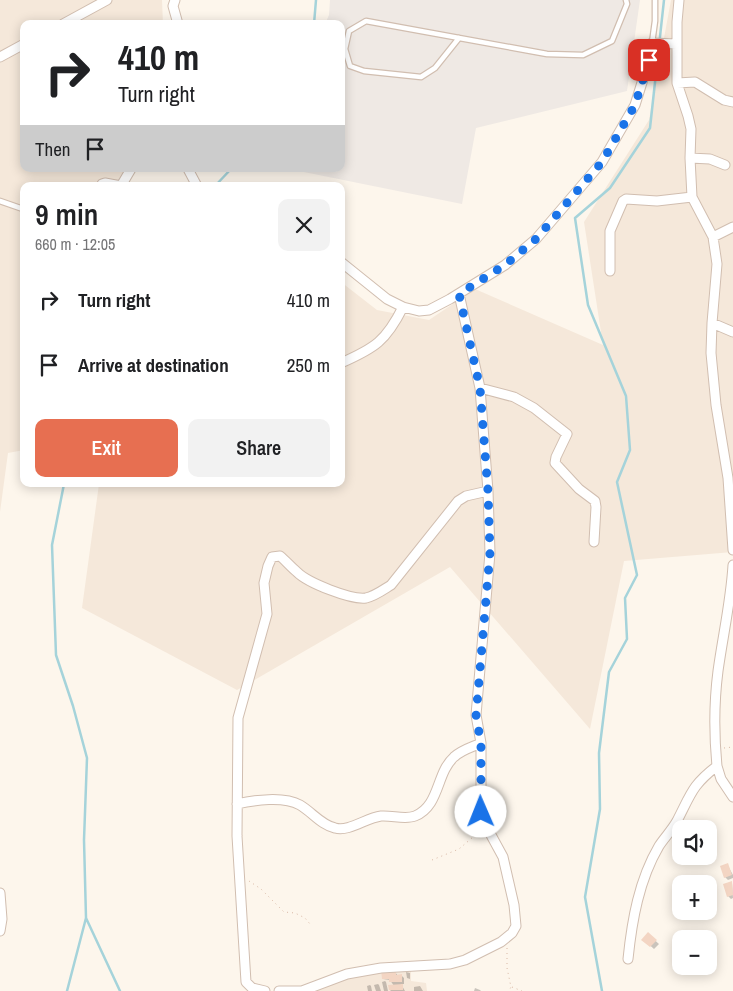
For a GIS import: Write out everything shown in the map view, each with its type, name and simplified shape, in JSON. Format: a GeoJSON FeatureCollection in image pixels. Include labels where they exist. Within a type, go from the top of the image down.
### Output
{"type":"FeatureCollection","features":[{"type":"Feature","properties":{"kind":"street"},"geometry":{"type":"LineString","coordinates":[[70,20],[107,0]]}},
{"type":"Feature","properties":{"kind":"street"},"geometry":{"type":"LineString","coordinates":[[175,0],[173,6],[177,20]]}},
{"type":"Feature","properties":{"kind":"street"},"geometry":{"type":"LineString","coordinates":[[679,0],[676,44],[677,83],[691,129],[692,197],[712,237],[717,264],[712,323],[713,377],[728,478],[733,550]]}},
{"type":"Feature","properties":{"kind":"street"},"geometry":{"type":"LineString","coordinates":[[345,265],[387,299],[403,307],[419,311],[429,310],[459,294],[505,265],[536,239],[602,162],[635,105],[649,60],[652,42],[676,44]]}},
{"type":"Feature","properties":{"kind":"street"},"geometry":{"type":"LineString","coordinates":[[0,57],[20,46]]}},
{"type":"Feature","properties":{"kind":"street"},"geometry":{"type":"LineString","coordinates":[[677,83],[695,82],[724,100],[733,102]]}},
{"type":"Feature","properties":{"kind":"street"},"geometry":{"type":"LineString","coordinates":[[690,158],[710,159],[725,165]]}},
{"type":"Feature","properties":{"kind":"street"},"geometry":{"type":"LineString","coordinates":[[610,271],[610,232],[623,201],[626,199],[657,201],[692,197]]}},
{"type":"Feature","properties":{"kind":"street"},"geometry":{"type":"LineString","coordinates":[[712,237],[733,228]]}},
{"type":"Feature","properties":{"kind":"street"},"geometry":{"type":"LineString","coordinates":[[279,991],[302,991],[347,974],[381,968],[450,964],[465,960],[501,942],[512,933],[516,926],[514,905],[503,857],[485,824],[481,812],[481,743],[476,716],[490,553],[488,491],[480,388],[459,294]]}},
{"type":"Feature","properties":{"kind":"street"},"geometry":{"type":"LineString","coordinates":[[345,361],[364,353],[384,338],[403,307]]}},
{"type":"Feature","properties":{"kind":"street"},"geometry":{"type":"LineString","coordinates":[[712,323],[733,332]]}},
{"type":"Feature","properties":{"kind":"street"},"geometry":{"type":"LineString","coordinates":[[480,388],[514,396],[534,408],[567,434],[555,463],[579,489],[595,501],[594,542]]}},
{"type":"Feature","properties":{"kind":"street"},"geometry":{"type":"LineString","coordinates":[[265,991],[252,988],[246,982],[237,804],[238,718],[267,614],[264,583],[272,557],[280,556],[297,573],[315,585],[365,598],[377,594],[391,585],[458,501],[466,496],[488,491]]}},
{"type":"Feature","properties":{"kind":"street"},"geometry":{"type":"LineString","coordinates":[[733,565],[732,589],[718,671],[715,702],[717,766],[722,779],[733,797]]}},
{"type":"Feature","properties":{"kind":"street"},"geometry":{"type":"LineString","coordinates":[[237,804],[256,799],[299,804],[335,829],[346,829],[378,816],[413,817],[421,813],[430,804],[454,756],[481,743]]}},
{"type":"Feature","properties":{"kind":"street"},"geometry":{"type":"LineString","coordinates":[[628,959],[636,904],[648,870],[660,845],[677,821],[687,798],[697,783],[717,766]]}},
{"type":"Feature","properties":{"kind":"street"},"geometry":{"type":"LineString","coordinates":[[0,893],[2,919],[0,931]]}},
{"type":"Feature","properties":{"kind":"lane"},"geometry":{"type":"LineString","coordinates":[[458,38],[435,68],[421,78],[364,71],[350,66],[345,48],[350,31],[366,21],[547,54],[583,55],[612,41],[627,4],[626,0]]}},
{"type":"Feature","properties":{"kind":"lane"},"geometry":{"type":"LineString","coordinates":[[652,42],[655,0]]}},
{"type":"Feature","properties":{"kind":"lane"},"geometry":{"type":"LineString","coordinates":[[0,201],[20,209]]}},
{"type":"Feature","properties":{"kind":"path"},"geometry":{"type":"LineString","coordinates":[[432,860],[459,849],[469,842],[485,824]]}},
{"type":"Feature","properties":{"kind":"path"},"geometry":{"type":"LineString","coordinates":[[240,876],[261,889],[284,912],[295,913],[305,918],[310,924]]}},
{"type":"Feature","properties":{"kind":"path"},"geometry":{"type":"LineString","coordinates":[[507,937],[507,968],[511,987],[509,991]]}},
{"type":"Feature","properties":{"kind":"path"},"geometry":{"type":"LineString","coordinates":[[511,987],[522,991]]}},
{"type":"Feature","properties":{"kind":"shaded area"},"geometry":{"type":"Polygon","coordinates":[[[0,0],[162,0],[163,20],[20,20],[20,172],[126,172],[124,182],[20,182],[20,451],[8,453],[0,512],[0,0]]]}},
{"type":"Feature","properties":{"kind":"shaded area"},"geometry":{"type":"Polygon","coordinates":[[[330,0],[640,0],[627,91],[476,128],[462,204],[304,172],[345,172],[345,20],[327,20],[330,0]]]}},
{"type":"Feature","properties":{"kind":"shaded area"},"geometry":{"type":"Polygon","coordinates":[[[671,0],[733,0],[733,552],[624,561],[590,729],[450,567],[237,690],[82,608],[99,487],[345,487],[345,285],[377,310],[429,320],[475,289],[603,345],[584,222],[649,120],[671,0]]]}},
{"type":"Feature","properties":{"kind":"shaded area"},"geometry":{"type":"Polygon","coordinates":[[[411,966],[411,981],[426,983],[427,991],[313,991],[349,977],[411,966]]]}},
{"type":"Feature","properties":{"kind":"building"},"geometry":{"type":"Polygon","coordinates":[[[728,863],[732,875],[724,878],[720,866],[728,863]]]}},
{"type":"Feature","properties":{"kind":"building"},"geometry":{"type":"Polygon","coordinates":[[[732,881],[733,895],[727,897],[723,884],[732,881]]]}},
{"type":"Feature","properties":{"kind":"building"},"geometry":{"type":"Polygon","coordinates":[[[648,932],[657,940],[650,947],[641,940],[648,932]]]}},
{"type":"Feature","properties":{"kind":"building"},"geometry":{"type":"Polygon","coordinates":[[[381,969],[396,970],[396,975],[402,974],[402,982],[389,982],[389,979],[382,979],[381,969]]]}},
{"type":"Feature","properties":{"kind":"building"},"geometry":{"type":"Polygon","coordinates":[[[403,984],[403,990],[389,990],[388,985],[403,984]]]}},
{"type":"Feature","properties":{"kind":"waterway"},"geometry":{"type":"LineString","coordinates":[[314,20],[316,0]]}},
{"type":"Feature","properties":{"kind":"waterway"},"geometry":{"type":"LineString","coordinates":[[602,991],[585,897],[600,809],[599,753],[609,672],[627,639],[625,598],[637,575],[617,482],[630,450],[626,396],[588,305],[575,218],[610,188],[650,128],[664,0]]}},
{"type":"Feature","properties":{"kind":"waterway"},"geometry":{"type":"LineString","coordinates":[[219,182],[228,172]]}},
{"type":"Feature","properties":{"kind":"waterway"},"geometry":{"type":"LineString","coordinates":[[63,487],[52,545],[56,655],[73,706],[87,758],[84,840],[86,918],[67,991]]}},
{"type":"Feature","properties":{"kind":"waterway"},"geometry":{"type":"LineString","coordinates":[[86,918],[120,991]]}},
{"type":"Feature","properties":{"kind":"route"},"geometry":{"type":"LineString","coordinates":[[481,812],[481,743],[476,716],[490,553],[488,491],[480,388],[459,294],[505,265],[536,239],[602,162],[635,105],[649,60]]}}]}
